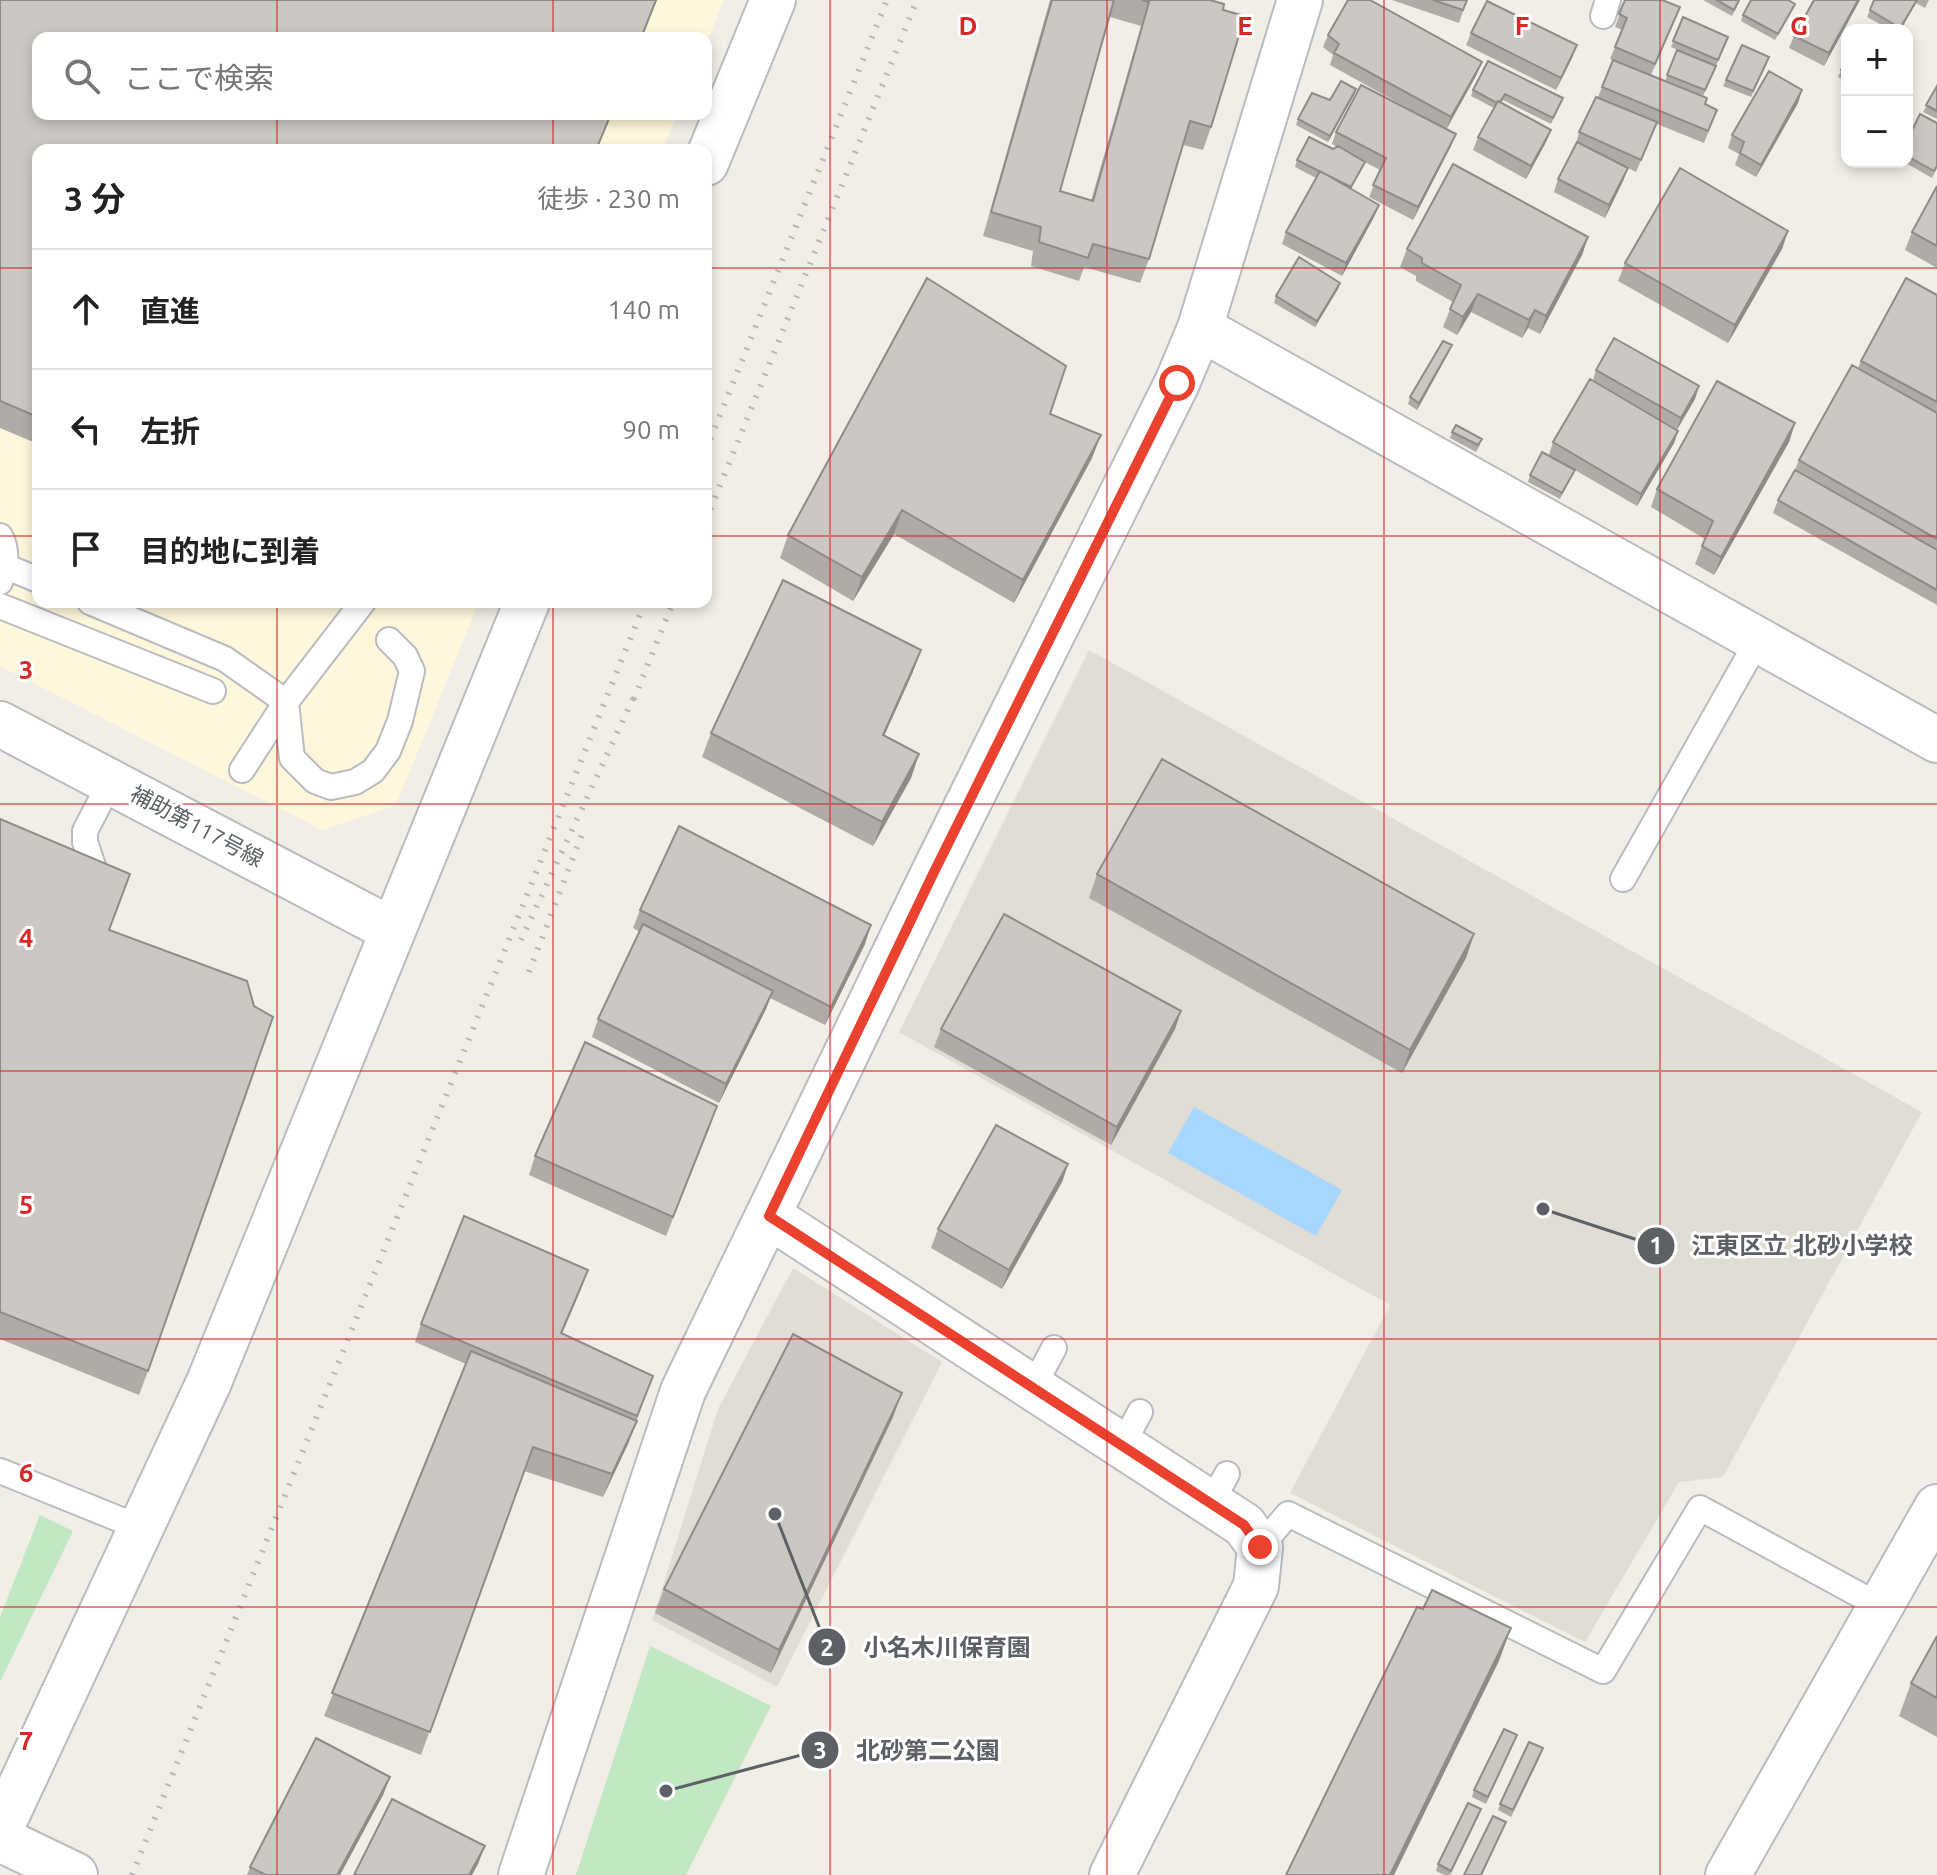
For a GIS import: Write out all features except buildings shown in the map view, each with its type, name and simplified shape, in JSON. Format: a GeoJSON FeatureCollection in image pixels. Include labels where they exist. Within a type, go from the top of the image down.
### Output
{"type":"FeatureCollection","features":[{"type":"Feature","properties":{"kind":"street"},"geometry":{"type":"LineString","coordinates":[[712,148],[773,0]]}},
{"type":"Feature","properties":{"kind":"street"},"geometry":{"type":"LineString","coordinates":[[521,1875],[683,1391],[934,872],[1157,424],[1200,328],[1300,0]]}},
{"type":"Feature","properties":{"kind":"street"},"geometry":{"type":"LineString","coordinates":[[1200,328],[1937,740]]}},
{"type":"Feature","properties":{"kind":"street"},"geometry":{"type":"LineString","coordinates":[[0,1830],[209,1382],[525,608]]}},
{"type":"Feature","properties":{"kind":"street","name":"補助第117号線"},"geometry":{"type":"LineString","coordinates":[[0,724],[392,930]]}},
{"type":"Feature","properties":{"kind":"street"},"geometry":{"type":"LineString","coordinates":[[769,1216],[1033,1387],[1131,1429],[1219,1488],[1260,1547],[1256,1586],[1112,1875]]}},
{"type":"Feature","properties":{"kind":"street"},"geometry":{"type":"LineString","coordinates":[[1728,1875],[1937,1507]]}},
{"type":"Feature","properties":{"kind":"street"},"geometry":{"type":"LineString","coordinates":[[0,1839],[75,1875]]}},
{"type":"Feature","properties":{"kind":"lane"},"geometry":{"type":"LineString","coordinates":[[0,536],[5,545],[1,571],[32,579]]}},
{"type":"Feature","properties":{"kind":"lane"},"geometry":{"type":"LineString","coordinates":[[0,606],[213,691]]}},
{"type":"Feature","properties":{"kind":"lane"},"geometry":{"type":"LineString","coordinates":[[104,608],[225,659],[286,702],[292,758],[315,781],[331,787],[355,782],[373,771],[388,751],[396,731],[412,671],[405,656],[389,640]]}},
{"type":"Feature","properties":{"kind":"lane"},"geometry":{"type":"LineString","coordinates":[[242,770],[286,702],[358,608]]}},
{"type":"Feature","properties":{"kind":"lane"},"geometry":{"type":"LineString","coordinates":[[1623,879],[1758,640]]}},
{"type":"Feature","properties":{"kind":"lane"},"geometry":{"type":"LineString","coordinates":[[97,878],[85,842],[85,831],[111,781]]}},
{"type":"Feature","properties":{"kind":"lane"},"geometry":{"type":"LineString","coordinates":[[1033,1387],[1054,1348]]}},
{"type":"Feature","properties":{"kind":"lane"},"geometry":{"type":"LineString","coordinates":[[0,1471],[141,1528]]}},
{"type":"Feature","properties":{"kind":"lane"},"geometry":{"type":"LineString","coordinates":[[1260,1547],[1288,1514],[1603,1671],[1700,1508],[1880,1606]]}},
{"type":"Feature","properties":{"kind":"shaded area"},"geometry":{"type":"Polygon","coordinates":[[[0,0],[724,0],[711,32],[32,32],[32,120],[675,120],[665,144],[32,144],[32,608],[477,608],[396,805],[322,830],[0,666],[0,0]]]}},
{"type":"Feature","properties":{"kind":"shaded area"},"geometry":{"type":"Polygon","coordinates":[[[1089,650],[1922,1112],[1723,1477],[1679,1482],[1585,1642],[1290,1493],[1390,1305],[899,1032],[1089,650]]]}},
{"type":"Feature","properties":{"kind":"shaded area"},"geometry":{"type":"Polygon","coordinates":[[[793,1268],[942,1362],[777,1687],[652,1620],[718,1409],[793,1268]]]}},
{"type":"Feature","properties":{"kind":"green space"},"geometry":{"type":"Polygon","coordinates":[[[40,1515],[73,1531],[0,1682],[0,1617],[40,1515]]]}},
{"type":"Feature","properties":{"kind":"green space"},"geometry":{"type":"Polygon","coordinates":[[[650,1646],[771,1706],[686,1875],[576,1875],[650,1646]]]}},
{"type":"Feature","properties":{"kind":"water"},"geometry":{"type":"Polygon","coordinates":[[[1194,1107],[1342,1190],[1316,1236],[1168,1153],[1194,1107]]]}},
{"type":"Feature","properties":{"kind":"railway"},"geometry":{"type":"LineString","coordinates":[[712,435],[887,0]]}},
{"type":"Feature","properties":{"kind":"railway"},"geometry":{"type":"LineString","coordinates":[[712,505],[917,0]]}},
{"type":"Feature","properties":{"kind":"railway"},"geometry":{"type":"LineString","coordinates":[[132,1875],[643,608]]}},
{"type":"Feature","properties":{"kind":"railway"},"geometry":{"type":"LineString","coordinates":[[634,699],[671,608]]}},
{"type":"Feature","properties":{"kind":"railway"},"geometry":{"type":"LineString","coordinates":[[521,940],[637,690]]}},
{"type":"Feature","properties":{"kind":"railway"},"geometry":{"type":"LineString","coordinates":[[529,972],[582,834]]}},
{"type":"Feature","properties":{"kind":"place","name":"江東区立 北砂小学校"},"geometry":{"type":"Point","coordinates":[1543,1209]}},
{"type":"Feature","properties":{"kind":"place","name":"小名木川保育園"},"geometry":{"type":"Point","coordinates":[775,1514]}},
{"type":"Feature","properties":{"kind":"place","name":"北砂第二公園"},"geometry":{"type":"Point","coordinates":[666,1791]}},
{"type":"Feature","properties":{"kind":"route"},"geometry":{"type":"LineString","coordinates":[[1177,383],[934,872],[769,1216],[1244,1525],[1260,1547]]}}]}
